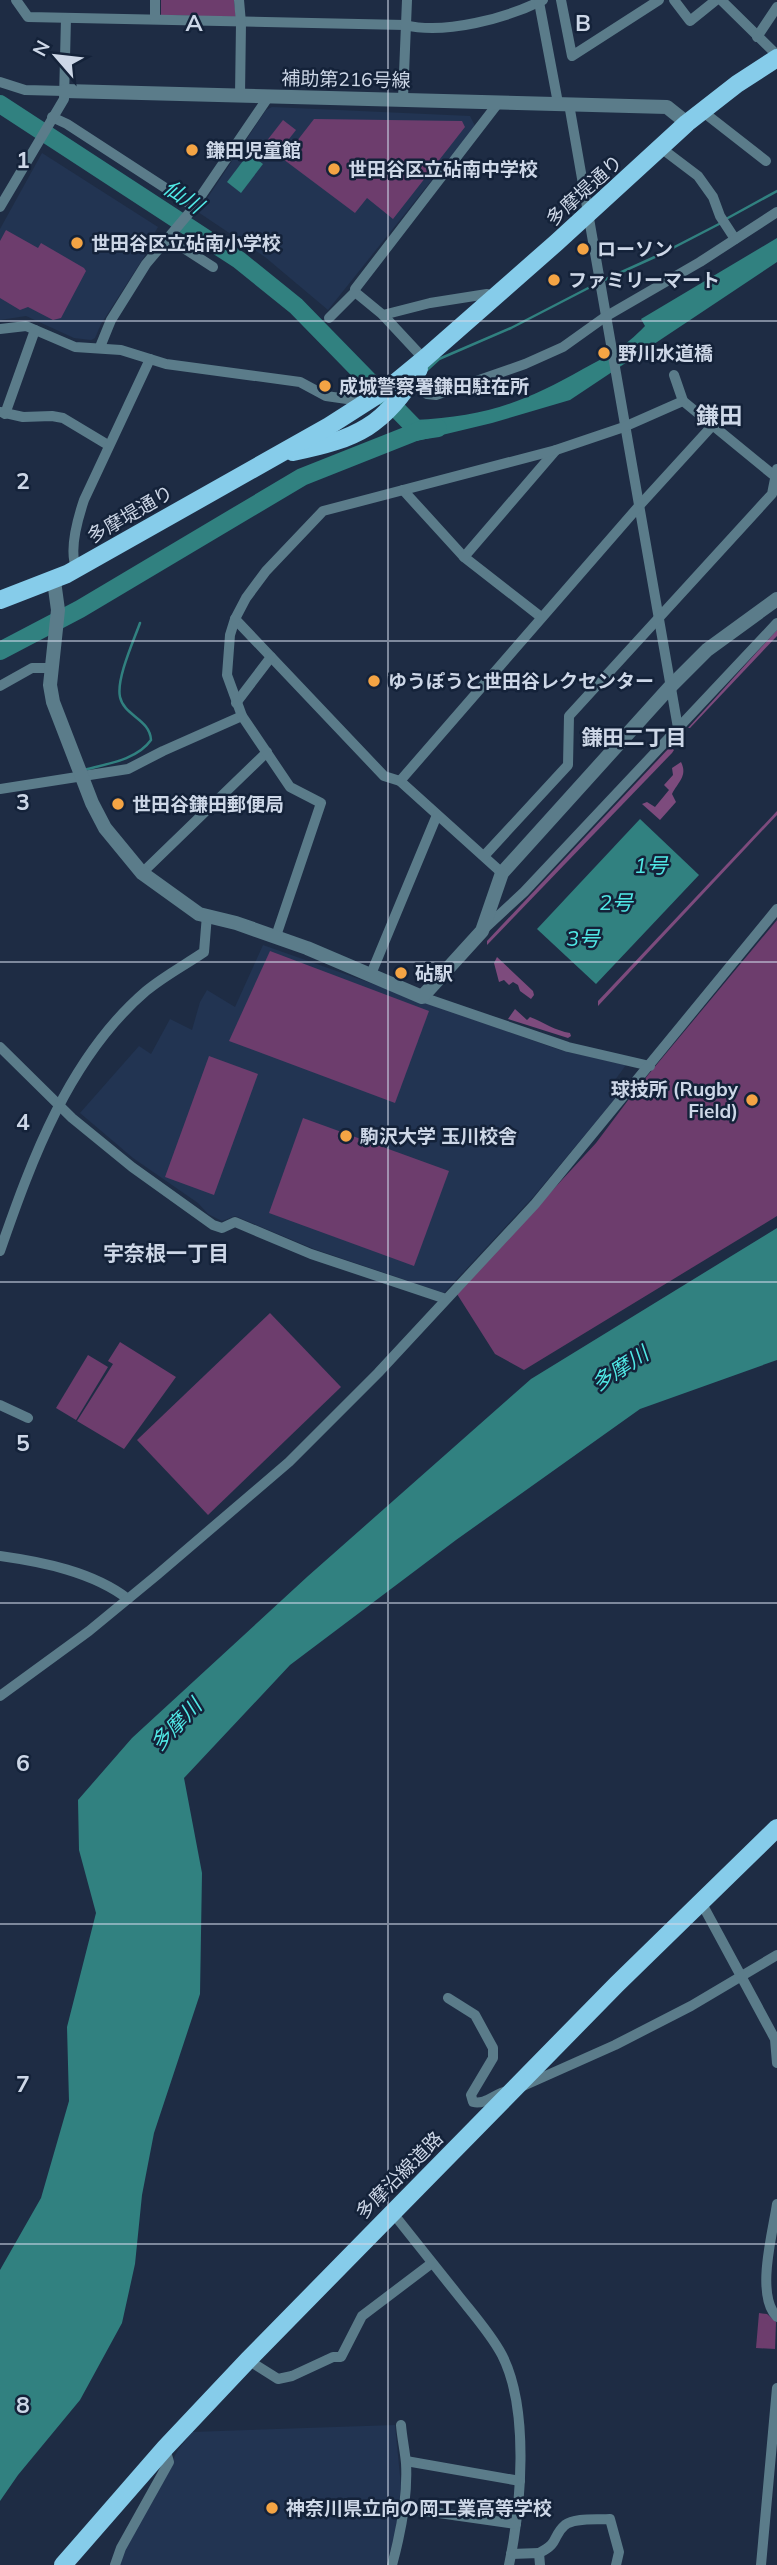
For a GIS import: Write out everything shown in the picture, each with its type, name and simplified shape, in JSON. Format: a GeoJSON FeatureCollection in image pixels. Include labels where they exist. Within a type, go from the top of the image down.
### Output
{"type":"FeatureCollection","features":[{"type":"Feature","properties":{"kind":"main road","name":"多摩堤通り"},"geometry":{"type":"LineString","coordinates":[[0,600],[55,586],[77,569],[390,387],[588,215],[687,123],[777,57]]}},
{"type":"Feature","properties":{"kind":"main road","name":"多摩堤通り"},"geometry":{"type":"LineString","coordinates":[[276,454],[326,445],[366,429],[383,417],[403,395],[424,359]]}},
{"type":"Feature","properties":{"kind":"main road","name":"多摩沿線道路"},"geometry":{"type":"LineString","coordinates":[[63,2565],[165,2448],[248,2360],[617,1984],[777,1828]]}},
{"type":"Feature","properties":{"kind":"street"},"geometry":{"type":"LineString","coordinates":[[16,0],[28,17],[415,28],[471,24],[500,18],[541,1],[588,215],[678,727]]}},
{"type":"Feature","properties":{"kind":"street"},"geometry":{"type":"LineString","coordinates":[[155,0],[155,19]]}},
{"type":"Feature","properties":{"kind":"street"},"geometry":{"type":"LineString","coordinates":[[239,0],[240,95]]}},
{"type":"Feature","properties":{"kind":"street"},"geometry":{"type":"LineString","coordinates":[[403,99],[407,0]]}},
{"type":"Feature","properties":{"kind":"street"},"geometry":{"type":"LineString","coordinates":[[561,0],[572,56],[659,0]]}},
{"type":"Feature","properties":{"kind":"street"},"geometry":{"type":"LineString","coordinates":[[674,0],[690,21],[718,0],[777,57]]}},
{"type":"Feature","properties":{"kind":"street"},"geometry":{"type":"LineString","coordinates":[[757,37],[776,9],[766,0]]}},
{"type":"Feature","properties":{"kind":"street"},"geometry":{"type":"LineString","coordinates":[[0,207],[64,99],[66,18]]}},
{"type":"Feature","properties":{"kind":"street","name":"補助第216号線"},"geometry":{"type":"LineString","coordinates":[[0,82],[25,90],[667,107],[687,123]]}},
{"type":"Feature","properties":{"kind":"street"},"geometry":{"type":"LineString","coordinates":[[100,347],[110,320],[146,264],[191,209],[269,96]]}},
{"type":"Feature","properties":{"kind":"street"},"geometry":{"type":"LineString","coordinates":[[329,318],[355,292],[499,102]]}},
{"type":"Feature","properties":{"kind":"street"},"geometry":{"type":"LineString","coordinates":[[702,111],[766,161]]}},
{"type":"Feature","properties":{"kind":"street"},"geometry":{"type":"LineString","coordinates":[[51,120],[67,124],[191,209]]}},
{"type":"Feature","properties":{"kind":"street"},"geometry":{"type":"LineString","coordinates":[[661,148],[698,176],[713,197],[720,216],[735,240]]}},
{"type":"Feature","properties":{"kind":"street"},"geometry":{"type":"LineString","coordinates":[[411,382],[430,395],[452,391],[525,364],[563,346],[605,317],[777,212]]}},
{"type":"Feature","properties":{"kind":"street"},"geometry":{"type":"LineString","coordinates":[[170,235],[213,267]]}},
{"type":"Feature","properties":{"kind":"street"},"geometry":{"type":"LineString","coordinates":[[355,292],[383,314],[424,359]]}},
{"type":"Feature","properties":{"kind":"street"},"geometry":{"type":"LineString","coordinates":[[383,314],[487,294],[492,299]]}},
{"type":"Feature","properties":{"kind":"street"},"geometry":{"type":"LineString","coordinates":[[0,328],[26,326],[75,346],[121,350],[166,363],[300,382],[327,396],[365,403]]}},
{"type":"Feature","properties":{"kind":"street"},"geometry":{"type":"LineString","coordinates":[[35,330],[2,413],[33,418],[63,418],[108,445]]}},
{"type":"Feature","properties":{"kind":"street"},"geometry":{"type":"LineString","coordinates":[[77,569],[74,562],[76,524],[84,500],[150,359]]}},
{"type":"Feature","properties":{"kind":"street"},"geometry":{"type":"LineString","coordinates":[[484,856],[568,765],[569,716],[772,494],[776,474],[683,401],[674,375]]}},
{"type":"Feature","properties":{"kind":"street"},"geometry":{"type":"LineString","coordinates":[[276,936],[321,803],[290,787],[242,716],[227,675],[230,635],[235,619],[246,598],[266,571],[323,512],[556,450],[624,427],[683,401]]}},
{"type":"Feature","properties":{"kind":"street"},"geometry":{"type":"LineString","coordinates":[[400,782],[541,617],[712,426]]}},
{"type":"Feature","properties":{"kind":"street"},"geometry":{"type":"LineString","coordinates":[[464,557],[556,450]]}},
{"type":"Feature","properties":{"kind":"street"},"geometry":{"type":"LineString","coordinates":[[403,490],[464,557],[541,617]]}},
{"type":"Feature","properties":{"kind":"street"},"geometry":{"type":"LineString","coordinates":[[55,586],[58,610],[50,685],[53,702],[105,828],[142,873],[199,914],[276,936],[422,997],[568,1046],[650,1066]]}},
{"type":"Feature","properties":{"kind":"street"},"geometry":{"type":"LineString","coordinates":[[482,931],[502,873],[670,687],[707,650],[777,599]]}},
{"type":"Feature","properties":{"kind":"street"},"geometry":{"type":"LineString","coordinates":[[235,619],[384,776],[400,782],[502,873]]}},
{"type":"Feature","properties":{"kind":"street"},"geometry":{"type":"LineString","coordinates":[[422,997],[777,623]]}},
{"type":"Feature","properties":{"kind":"street"},"geometry":{"type":"LineString","coordinates":[[236,703],[271,657]]}},
{"type":"Feature","properties":{"kind":"street"},"geometry":{"type":"LineString","coordinates":[[0,686],[32,668],[52,667]]}},
{"type":"Feature","properties":{"kind":"street"},"geometry":{"type":"LineString","coordinates":[[0,789],[128,769],[242,716]]}},
{"type":"Feature","properties":{"kind":"street"},"geometry":{"type":"LineString","coordinates":[[142,873],[267,752]]}},
{"type":"Feature","properties":{"kind":"street"},"geometry":{"type":"LineString","coordinates":[[371,974],[437,815]]}},
{"type":"Feature","properties":{"kind":"street"},"geometry":{"type":"LineString","coordinates":[[0,1696],[89,1631],[289,1462],[378,1373],[535,1205],[777,909]]}},
{"type":"Feature","properties":{"kind":"street"},"geometry":{"type":"LineString","coordinates":[[0,1251],[4,1227],[59,1104],[117,1020],[146,991],[204,952],[207,915]]}},
{"type":"Feature","properties":{"kind":"street"},"geometry":{"type":"LineString","coordinates":[[0,1047],[72,1118],[132,1167],[213,1225],[222,1228],[235,1222],[311,1254],[446,1299]]}},
{"type":"Feature","properties":{"kind":"street"},"geometry":{"type":"LineString","coordinates":[[0,1405],[28,1418]]}},
{"type":"Feature","properties":{"kind":"street"},"geometry":{"type":"LineString","coordinates":[[0,1556],[32,1561],[85,1576],[114,1588],[128,1599]]}},
{"type":"Feature","properties":{"kind":"street"},"geometry":{"type":"LineString","coordinates":[[701,1902],[775,2039],[777,2061]]}},
{"type":"Feature","properties":{"kind":"street"},"geometry":{"type":"LineString","coordinates":[[449,1998],[475,2015],[493,2048],[493,2058],[488,2069],[471,2095],[473,2102],[483,2103],[499,2092],[514,2090],[615,2045],[691,2006],[777,1955]]}},
{"type":"Feature","properties":{"kind":"street"},"geometry":{"type":"LineString","coordinates":[[777,2204],[766,2294],[770,2310],[777,2317]]}},
{"type":"Feature","properties":{"kind":"street"},"geometry":{"type":"LineString","coordinates":[[392,2212],[478,2321],[502,2356],[510,2378],[521,2457],[516,2524],[510,2559],[539,2553],[552,2547],[565,2525],[610,2519],[619,2552],[617,2565]]}},
{"type":"Feature","properties":{"kind":"street"},"geometry":{"type":"LineString","coordinates":[[248,2360],[278,2379],[292,2376],[333,2357],[341,2357],[362,2316],[432,2263]]}},
{"type":"Feature","properties":{"kind":"street"},"geometry":{"type":"LineString","coordinates":[[761,2565],[777,2388]]}},
{"type":"Feature","properties":{"kind":"street"},"geometry":{"type":"LineString","coordinates":[[392,2565],[401,2533],[404,2508],[406,2461],[401,2425]]}},
{"type":"Feature","properties":{"kind":"street"},"geometry":{"type":"LineString","coordinates":[[115,2565],[121,2548],[169,2462],[165,2448]]}},
{"type":"Feature","properties":{"kind":"street"},"geometry":{"type":"LineString","coordinates":[[406,2461],[520,2481]]}},
{"type":"Feature","properties":{"kind":"street"},"geometry":{"type":"LineString","coordinates":[[404,2508],[516,2524]]}},
{"type":"Feature","properties":{"kind":"street"},"geometry":{"type":"LineString","coordinates":[[539,2553],[540,2565]]}},
{"type":"Feature","properties":{"kind":"shaded area"},"geometry":{"type":"Polygon","coordinates":[[[161,0],[234,0],[236,17],[161,15],[161,0]]]}},
{"type":"Feature","properties":{"kind":"shaded area","name":"世田谷区立砧南中学校"},"geometry":{"type":"Polygon","coordinates":[[[272,107],[470,116],[475,126],[328,310],[265,257],[198,212],[266,110],[272,107]]]}},
{"type":"Feature","properties":{"kind":"shaded area"},"geometry":{"type":"Polygon","coordinates":[[[314,119],[462,121],[465,127],[393,219],[367,198],[355,213],[283,159],[314,119]]]}},
{"type":"Feature","properties":{"kind":"shaded area"},"geometry":{"type":"Polygon","coordinates":[[[283,120],[296,130],[275,157],[262,147],[283,120]]]}},
{"type":"Feature","properties":{"kind":"shaded area","name":"世田谷区立砧南小学校"},"geometry":{"type":"Polygon","coordinates":[[[42,153],[158,227],[155,232],[158,235],[101,324],[95,338],[91,340],[74,338],[26,316],[0,320],[0,229],[42,153]]]}},
{"type":"Feature","properties":{"kind":"shaded area"},"geometry":{"type":"Polygon","coordinates":[[[6,230],[38,248],[41,243],[86,271],[61,318],[53,320],[28,307],[20,310],[0,298],[0,241],[6,230]]]}},
{"type":"Feature","properties":{"kind":"shaded area"},"geometry":{"type":"Polygon","coordinates":[[[777,630],[777,636],[688,728],[777,630]]]}},
{"type":"Feature","properties":{"kind":"shaded area"},"geometry":{"type":"Polygon","coordinates":[[[670,747],[674,750],[672,753],[487,945],[487,941],[670,747]]]}},
{"type":"Feature","properties":{"kind":"shaded area"},"geometry":{"type":"Polygon","coordinates":[[[681,762],[683,775],[672,794],[676,802],[660,820],[642,804],[647,802],[655,807],[669,790],[664,785],[673,775],[672,768],[681,762]]]}},
{"type":"Feature","properties":{"kind":"shaded area"},"geometry":{"type":"Polygon","coordinates":[[[777,811],[777,815],[598,1006],[598,1001],[777,811]]]}},
{"type":"Feature","properties":{"kind":"shaded area"},"geometry":{"type":"Polygon","coordinates":[[[777,920],[777,1216],[524,1370],[495,1354],[457,1294],[596,1143],[638,1087],[777,920]]]}},
{"type":"Feature","properties":{"kind":"shaded area","name":"駒沢大学 玉川校舎"},"geometry":{"type":"Polygon","coordinates":[[[263,945],[560,1050],[626,1065],[615,1080],[624,1088],[534,1196],[444,1293],[314,1249],[235,1216],[222,1221],[208,1214],[198,1203],[133,1158],[80,1113],[139,1046],[151,1054],[170,1019],[192,1030],[200,1002],[207,990],[235,1007],[263,945]]]}},
{"type":"Feature","properties":{"kind":"shaded area"},"geometry":{"type":"Polygon","coordinates":[[[270,951],[429,1011],[395,1103],[229,1041],[270,951]]]}},
{"type":"Feature","properties":{"kind":"shaded area"},"geometry":{"type":"Polygon","coordinates":[[[497,957],[533,991],[531,999],[513,982],[509,985],[504,980],[499,982],[494,963],[497,957]]]}},
{"type":"Feature","properties":{"kind":"shaded area"},"geometry":{"type":"Polygon","coordinates":[[[515,1009],[527,1020],[530,1017],[570,1033],[571,1036],[568,1038],[508,1019],[515,1009]]]}},
{"type":"Feature","properties":{"kind":"shaded area"},"geometry":{"type":"Polygon","coordinates":[[[209,1056],[258,1074],[214,1195],[165,1177],[209,1056]]]}},
{"type":"Feature","properties":{"kind":"shaded area"},"geometry":{"type":"Polygon","coordinates":[[[303,1118],[449,1171],[414,1266],[269,1213],[303,1118]]]}},
{"type":"Feature","properties":{"kind":"shaded area"},"geometry":{"type":"Polygon","coordinates":[[[270,1313],[341,1387],[208,1515],[137,1440],[270,1313]]]}},
{"type":"Feature","properties":{"kind":"shaded area"},"geometry":{"type":"Polygon","coordinates":[[[120,1342],[176,1377],[124,1449],[77,1421],[113,1364],[108,1361],[120,1342]]]}},
{"type":"Feature","properties":{"kind":"shaded area"},"geometry":{"type":"Polygon","coordinates":[[[88,1355],[108,1367],[76,1420],[56,1408],[88,1355]]]}},
{"type":"Feature","properties":{"kind":"shaded area"},"geometry":{"type":"Polygon","coordinates":[[[759,2313],[767,2314],[776,2322],[775,2349],[756,2348],[759,2313]]]}},
{"type":"Feature","properties":{"kind":"shaded area","name":"神奈川県立向の岡工業高等学校"},"geometry":{"type":"Polygon","coordinates":[[[395,2425],[401,2486],[396,2531],[386,2565],[118,2565],[127,2543],[178,2450],[192,2432],[395,2425]]]}},
{"type":"Feature","properties":{"kind":"water"},"geometry":{"type":"Polygon","coordinates":[[[249,153],[263,164],[241,193],[227,182],[249,153]]]}},
{"type":"Feature","properties":{"kind":"water"},"geometry":{"type":"Polygon","coordinates":[[[777,238],[777,262],[570,400],[417,441],[414,420],[482,412],[522,399],[561,381],[623,346],[645,326],[641,319],[777,238]]]}},
{"type":"Feature","properties":{"kind":"water"},"geometry":{"type":"Polygon","coordinates":[[[640,819],[699,875],[596,984],[537,929],[640,819]]]}},
{"type":"Feature","properties":{"kind":"water","name":"多摩川"},"geometry":{"type":"Polygon","coordinates":[[[777,1228],[777,1360],[640,1409],[456,1540],[290,1665],[184,1778],[202,1873],[200,1994],[154,2133],[142,2195],[135,2264],[122,2323],[80,2400],[0,2501],[0,2270],[41,2198],[69,2101],[67,2027],[96,1913],[79,1850],[78,1800],[132,1738],[307,1577],[531,1379],[777,1228]]]}},
{"type":"Feature","properties":{"kind":"waterway","name":"仙川"},"geometry":{"type":"LineString","coordinates":[[0,104],[239,260],[296,306],[418,431]]}},
{"type":"Feature","properties":{"kind":"waterway"},"geometry":{"type":"LineString","coordinates":[[726,219],[777,191]]}},
{"type":"Feature","properties":{"kind":"waterway"},"geometry":{"type":"LineString","coordinates":[[604,280],[721,223]]}},
{"type":"Feature","properties":{"kind":"waterway"},"geometry":{"type":"LineString","coordinates":[[427,370],[439,359],[511,328],[598,283]]}},
{"type":"Feature","properties":{"kind":"waterway"},"geometry":{"type":"LineString","coordinates":[[0,651],[80,609],[302,477],[418,431],[438,428]]}},
{"type":"Feature","properties":{"kind":"waterway"},"geometry":{"type":"LineString","coordinates":[[83,770],[129,757],[151,740],[146,727],[122,703],[119,689],[140,623]]}},
{"type":"Feature","properties":{"kind":"place","name":"鎌田児童館"},"geometry":{"type":"Point","coordinates":[192,150]}},
{"type":"Feature","properties":{"kind":"place","name":"世田谷区立砧南中学校"},"geometry":{"type":"Point","coordinates":[334,169]}},
{"type":"Feature","properties":{"kind":"place","name":"世田谷区立砧南小学校"},"geometry":{"type":"Point","coordinates":[77,243]}},
{"type":"Feature","properties":{"kind":"place","name":"ローソン"},"geometry":{"type":"Point","coordinates":[583,249]}},
{"type":"Feature","properties":{"kind":"place","name":"ファミリーマート"},"geometry":{"type":"Point","coordinates":[554,280]}},
{"type":"Feature","properties":{"kind":"place","name":"野川水道橋"},"geometry":{"type":"Point","coordinates":[604,353]}},
{"type":"Feature","properties":{"kind":"place","name":"成城警察署鎌田駐在所"},"geometry":{"type":"Point","coordinates":[325,386]}},
{"type":"Feature","properties":{"kind":"place","name":"ゆうぽうと世田谷レクセンター"},"geometry":{"type":"Point","coordinates":[374,681]}},
{"type":"Feature","properties":{"kind":"place","name":"世田谷鎌田郵便局"},"geometry":{"type":"Point","coordinates":[118,804]}},
{"type":"Feature","properties":{"kind":"place","name":"砧駅"},"geometry":{"type":"Point","coordinates":[401,973]}},
{"type":"Feature","properties":{"kind":"place","name":"球技所 (Rugby Field)"},"geometry":{"type":"Point","coordinates":[752,1100]}},
{"type":"Feature","properties":{"kind":"place","name":"駒沢大学 玉川校舎"},"geometry":{"type":"Point","coordinates":[346,1136]}},
{"type":"Feature","properties":{"kind":"place","name":"神奈川県立向の岡工業高等学校"},"geometry":{"type":"Point","coordinates":[272,2508]}},
{"type":"Feature","properties":{"kind":"district","name":"鎌田"},"geometry":{"type":"Point","coordinates":[719,416]}},
{"type":"Feature","properties":{"kind":"district","name":"鎌田二丁目"},"geometry":{"type":"Point","coordinates":[634,738]}},
{"type":"Feature","properties":{"kind":"district","name":"宇奈根一丁目"},"geometry":{"type":"Point","coordinates":[166,1254]}},
{"type":"Feature","properties":{"kind":"water label","name":"1号"},"geometry":{"type":"Point","coordinates":[651,866]}},
{"type":"Feature","properties":{"kind":"water label","name":"2号"},"geometry":{"type":"Point","coordinates":[616,903]}},
{"type":"Feature","properties":{"kind":"water label","name":"3号"},"geometry":{"type":"Point","coordinates":[583,939]}}]}
